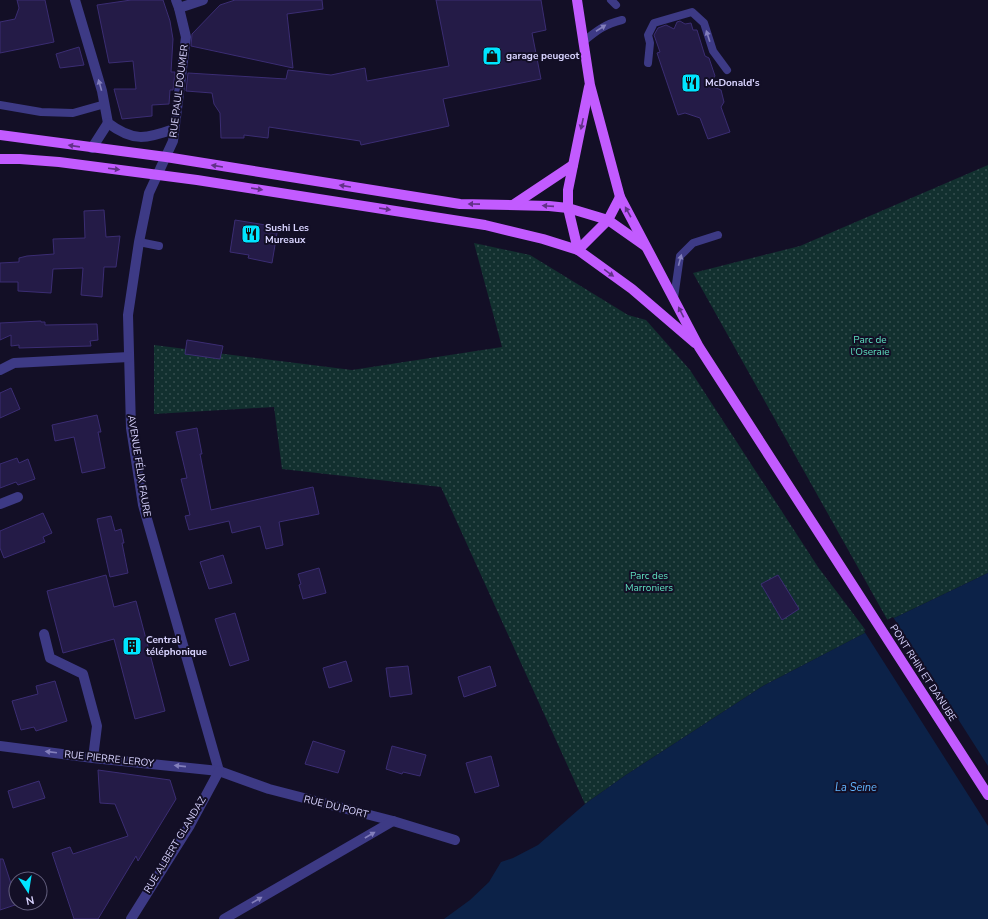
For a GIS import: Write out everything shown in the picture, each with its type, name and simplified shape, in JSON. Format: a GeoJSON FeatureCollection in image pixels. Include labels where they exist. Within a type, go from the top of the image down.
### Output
{"type":"FeatureCollection","features":[{"type":"Feature","properties":{"kind":"main road"},"geometry":{"type":"LineString","coordinates":[[577,0],[590,85],[620,197],[699,347]]}},
{"type":"Feature","properties":{"kind":"main road"},"geometry":{"type":"LineString","coordinates":[[578,250],[568,208],[568,190],[590,85]]}},
{"type":"Feature","properties":{"kind":"main road"},"geometry":{"type":"LineString","coordinates":[[0,135],[166,157],[460,204],[549,206],[568,208],[608,220],[646,247]]}},
{"type":"Feature","properties":{"kind":"main road"},"geometry":{"type":"LineString","coordinates":[[0,159],[59,162],[158,175],[485,225],[543,239],[578,250],[632,289],[699,347]]}},
{"type":"Feature","properties":{"kind":"main road"},"geometry":{"type":"LineString","coordinates":[[513,205],[573,165]]}},
{"type":"Feature","properties":{"kind":"main road"},"geometry":{"type":"LineString","coordinates":[[578,250],[608,220],[620,197]]}},
{"type":"Feature","properties":{"kind":"main road","name":"PONT RHIN ET DANUBE"},"geometry":{"type":"LineString","coordinates":[[699,347],[988,795]]}},
{"type":"Feature","properties":{"kind":"street"},"geometry":{"type":"LineString","coordinates":[[75,0],[102,91],[108,123],[92,148]]}},
{"type":"Feature","properties":{"kind":"street"},"geometry":{"type":"LineString","coordinates":[[177,4],[202,0]]}},
{"type":"Feature","properties":{"kind":"street","name":"RUE PAUL DOUMER"},"geometry":{"type":"LineString","coordinates":[[166,157],[172,145],[186,37],[177,4]]}},
{"type":"Feature","properties":{"kind":"street"},"geometry":{"type":"LineString","coordinates":[[108,123],[120,132],[138,138],[156,135],[174,129]]}},
{"type":"Feature","properties":{"kind":"street","name":"AVENUE FÉLIX FAURE"},"geometry":{"type":"LineString","coordinates":[[166,157],[148,192],[128,315],[131,428],[143,505],[218,771]]}},
{"type":"Feature","properties":{"kind":"street"},"geometry":{"type":"LineString","coordinates":[[0,370],[14,363],[129,357]]}},
{"type":"Feature","properties":{"kind":"street"},"geometry":{"type":"LineString","coordinates":[[0,504],[18,497]]}},
{"type":"Feature","properties":{"kind":"street"},"geometry":{"type":"LineString","coordinates":[[44,634],[50,658],[83,674],[97,726],[93,758]]}},
{"type":"Feature","properties":{"kind":"street","name":"RUE PIERRE LEROY"},"geometry":{"type":"LineString","coordinates":[[0,746],[93,758],[218,771]]}},
{"type":"Feature","properties":{"kind":"street","name":"RUE DU PORT"},"geometry":{"type":"LineString","coordinates":[[218,771],[270,790],[393,821],[455,840]]}},
{"type":"Feature","properties":{"kind":"street","name":"RUE ALBERT GLANDAZ"},"geometry":{"type":"LineString","coordinates":[[131,919],[190,825],[218,771]]}},
{"type":"Feature","properties":{"kind":"street"},"geometry":{"type":"LineString","coordinates":[[224,919],[393,821]]}},
{"type":"Feature","properties":{"kind":"lane"},"geometry":{"type":"LineString","coordinates":[[648,63],[650,43],[648,35],[654,23],[692,12],[704,23],[713,51],[727,70]]}},
{"type":"Feature","properties":{"kind":"lane"},"geometry":{"type":"LineString","coordinates":[[583,42],[600,27],[611,22],[622,20]]}},
{"type":"Feature","properties":{"kind":"lane"},"geometry":{"type":"LineString","coordinates":[[0,105],[41,112],[73,113],[105,104]]}},
{"type":"Feature","properties":{"kind":"lane"},"geometry":{"type":"LineString","coordinates":[[674,298],[680,256],[693,243],[718,235]]}},
{"type":"Feature","properties":{"kind":"lane"},"geometry":{"type":"LineString","coordinates":[[139,242],[159,246]]}},
{"type":"Feature","properties":{"kind":"green space","name":"Parc de l'Oseraie"},"geometry":{"type":"Polygon","coordinates":[[[988,165],[988,573],[888,621],[693,273],[800,246],[988,165]]]}},
{"type":"Feature","properties":{"kind":"green space","name":"Parc des Marroniers"},"geometry":{"type":"Polygon","coordinates":[[[474,243],[530,255],[628,315],[646,320],[690,370],[818,567],[867,632],[763,686],[626,775],[585,804],[441,487],[282,469],[274,407],[154,414],[154,345],[352,370],[502,347],[474,243]]]}},
{"type":"Feature","properties":{"kind":"water","name":"La Seine"},"geometry":{"type":"Polygon","coordinates":[[[988,573],[988,919],[444,919],[470,900],[489,882],[501,862],[513,858],[538,845],[585,804],[626,775],[763,686],[888,621],[988,573]]]}},
{"type":"Feature","properties":{"kind":"pier"},"geometry":{"type":"Polygon","coordinates":[[[893,617],[988,766],[988,826],[864,631],[893,617]]]}},
{"type":"Feature","properties":{"kind":"building"},"geometry":{"type":"Polygon","coordinates":[[[17,0],[45,0],[54,42],[0,53],[0,22],[15,19],[19,8],[17,0]]]}},
{"type":"Feature","properties":{"kind":"building"},"geometry":{"type":"Polygon","coordinates":[[[131,0],[163,0],[170,21],[173,39],[171,72],[175,72],[173,90],[170,90],[169,104],[152,105],[152,116],[122,119],[114,89],[136,89],[133,61],[109,63],[97,5],[131,0]]]}},
{"type":"Feature","properties":{"kind":"building"},"geometry":{"type":"Polygon","coordinates":[[[235,0],[322,0],[323,9],[287,14],[293,68],[191,46],[192,34],[220,5],[235,0]]]}},
{"type":"Feature","properties":{"kind":"building"},"geometry":{"type":"Polygon","coordinates":[[[436,0],[541,0],[546,30],[532,33],[541,79],[443,99],[449,126],[361,145],[360,141],[269,127],[268,138],[244,135],[244,138],[221,138],[220,113],[214,104],[212,93],[186,91],[188,73],[286,79],[288,70],[331,75],[365,68],[367,81],[449,66],[436,0]]]}},
{"type":"Feature","properties":{"kind":"building","name":"McDonald's"},"geometry":{"type":"Polygon","coordinates":[[[680,21],[685,24],[691,23],[693,30],[697,30],[705,56],[709,58],[715,76],[709,85],[721,90],[724,102],[721,107],[730,132],[708,139],[700,118],[685,113],[678,115],[657,53],[660,52],[654,35],[658,28],[666,25],[674,29],[677,22],[680,21]]]}},
{"type":"Feature","properties":{"kind":"building"},"geometry":{"type":"Polygon","coordinates":[[[79,47],[84,65],[60,68],[56,54],[79,47]]]}},
{"type":"Feature","properties":{"kind":"building"},"geometry":{"type":"Polygon","coordinates":[[[104,210],[106,237],[120,236],[116,267],[104,267],[102,297],[81,295],[83,268],[53,269],[51,293],[18,291],[18,282],[0,282],[0,263],[19,262],[19,258],[27,256],[54,254],[53,239],[85,238],[84,211],[104,210]]]}},
{"type":"Feature","properties":{"kind":"building"},"geometry":{"type":"Polygon","coordinates":[[[235,220],[278,227],[272,263],[248,258],[249,255],[230,252],[235,220]]]}},
{"type":"Feature","properties":{"kind":"building"},"geometry":{"type":"Polygon","coordinates":[[[45,322],[45,325],[97,324],[98,340],[90,341],[91,346],[19,348],[19,345],[11,346],[11,335],[0,340],[0,323],[45,322]]]}},
{"type":"Feature","properties":{"kind":"building"},"geometry":{"type":"Polygon","coordinates":[[[187,340],[223,346],[220,359],[185,354],[187,340]]]}},
{"type":"Feature","properties":{"kind":"building"},"geometry":{"type":"Polygon","coordinates":[[[11,388],[20,409],[0,418],[0,393],[11,388]]]}},
{"type":"Feature","properties":{"kind":"building"},"geometry":{"type":"Polygon","coordinates":[[[97,415],[101,432],[98,432],[105,468],[82,473],[74,437],[55,441],[52,425],[97,415]]]}},
{"type":"Feature","properties":{"kind":"building"},"geometry":{"type":"Polygon","coordinates":[[[197,428],[202,454],[200,454],[211,510],[313,487],[319,514],[279,522],[283,545],[266,549],[260,526],[232,533],[229,521],[189,530],[185,516],[190,515],[181,479],[187,478],[176,432],[197,428]]]}},
{"type":"Feature","properties":{"kind":"building"},"geometry":{"type":"Polygon","coordinates":[[[17,458],[19,463],[28,459],[35,479],[18,485],[16,482],[0,488],[0,464],[17,458]]]}},
{"type":"Feature","properties":{"kind":"building"},"geometry":{"type":"Polygon","coordinates":[[[43,513],[52,533],[43,537],[45,542],[4,558],[0,548],[0,531],[43,513]]]}},
{"type":"Feature","properties":{"kind":"building"},"geometry":{"type":"Polygon","coordinates":[[[111,516],[115,531],[121,529],[124,543],[122,543],[128,573],[110,577],[97,519],[111,516]]]}},
{"type":"Feature","properties":{"kind":"building"},"geometry":{"type":"Polygon","coordinates":[[[223,555],[232,583],[209,589],[200,562],[223,555]]]}},
{"type":"Feature","properties":{"kind":"building"},"geometry":{"type":"Polygon","coordinates":[[[319,568],[326,593],[303,599],[298,574],[319,568]]]}},
{"type":"Feature","properties":{"kind":"building","name":"Central téléphonique"},"geometry":{"type":"Polygon","coordinates":[[[106,575],[114,607],[136,601],[165,711],[135,719],[114,639],[63,653],[47,591],[106,575]]]}},
{"type":"Feature","properties":{"kind":"building"},"geometry":{"type":"Polygon","coordinates":[[[778,575],[799,609],[782,620],[761,584],[778,575]]]}},
{"type":"Feature","properties":{"kind":"building"},"geometry":{"type":"Polygon","coordinates":[[[235,613],[249,660],[230,666],[215,619],[235,613]]]}},
{"type":"Feature","properties":{"kind":"building"},"geometry":{"type":"Polygon","coordinates":[[[346,661],[352,681],[329,688],[323,668],[346,661]]]}},
{"type":"Feature","properties":{"kind":"building"},"geometry":{"type":"Polygon","coordinates":[[[408,666],[412,694],[390,697],[386,668],[408,666]]]}},
{"type":"Feature","properties":{"kind":"building"},"geometry":{"type":"Polygon","coordinates":[[[490,666],[496,686],[464,697],[458,677],[490,666]]]}},
{"type":"Feature","properties":{"kind":"building"},"geometry":{"type":"Polygon","coordinates":[[[55,681],[67,721],[36,731],[34,727],[21,730],[12,701],[38,694],[36,686],[55,681]]]}},
{"type":"Feature","properties":{"kind":"building"},"geometry":{"type":"Polygon","coordinates":[[[313,741],[345,751],[338,773],[305,764],[313,741]]]}},
{"type":"Feature","properties":{"kind":"building"},"geometry":{"type":"Polygon","coordinates":[[[392,746],[426,755],[420,776],[403,772],[402,774],[386,769],[392,746]]]}},
{"type":"Feature","properties":{"kind":"building"},"geometry":{"type":"Polygon","coordinates":[[[491,756],[499,786],[475,793],[466,763],[491,756]]]}},
{"type":"Feature","properties":{"kind":"building"},"geometry":{"type":"Polygon","coordinates":[[[98,770],[170,780],[176,799],[138,861],[136,856],[98,919],[74,919],[52,853],[70,847],[73,854],[128,836],[115,804],[100,803],[98,770]]]}},
{"type":"Feature","properties":{"kind":"building"},"geometry":{"type":"Polygon","coordinates":[[[39,781],[45,798],[13,808],[8,791],[39,781]]]}},
{"type":"Feature","properties":{"kind":"building"},"geometry":{"type":"Polygon","coordinates":[[[0,859],[3,859],[8,874],[8,907],[0,910],[0,859]]]}},
{"type":"Feature","properties":{"kind":"place","name":"garage peugeot"},"geometry":{"type":"Point","coordinates":[492,56]}},
{"type":"Feature","properties":{"kind":"place","name":"McDonald's"},"geometry":{"type":"Point","coordinates":[691,83]}},
{"type":"Feature","properties":{"kind":"place","name":"Sushi Les Mureaux"},"geometry":{"type":"Point","coordinates":[251,234]}},
{"type":"Feature","properties":{"kind":"place","name":"Central téléphonique"},"geometry":{"type":"Point","coordinates":[132,646]}}]}
